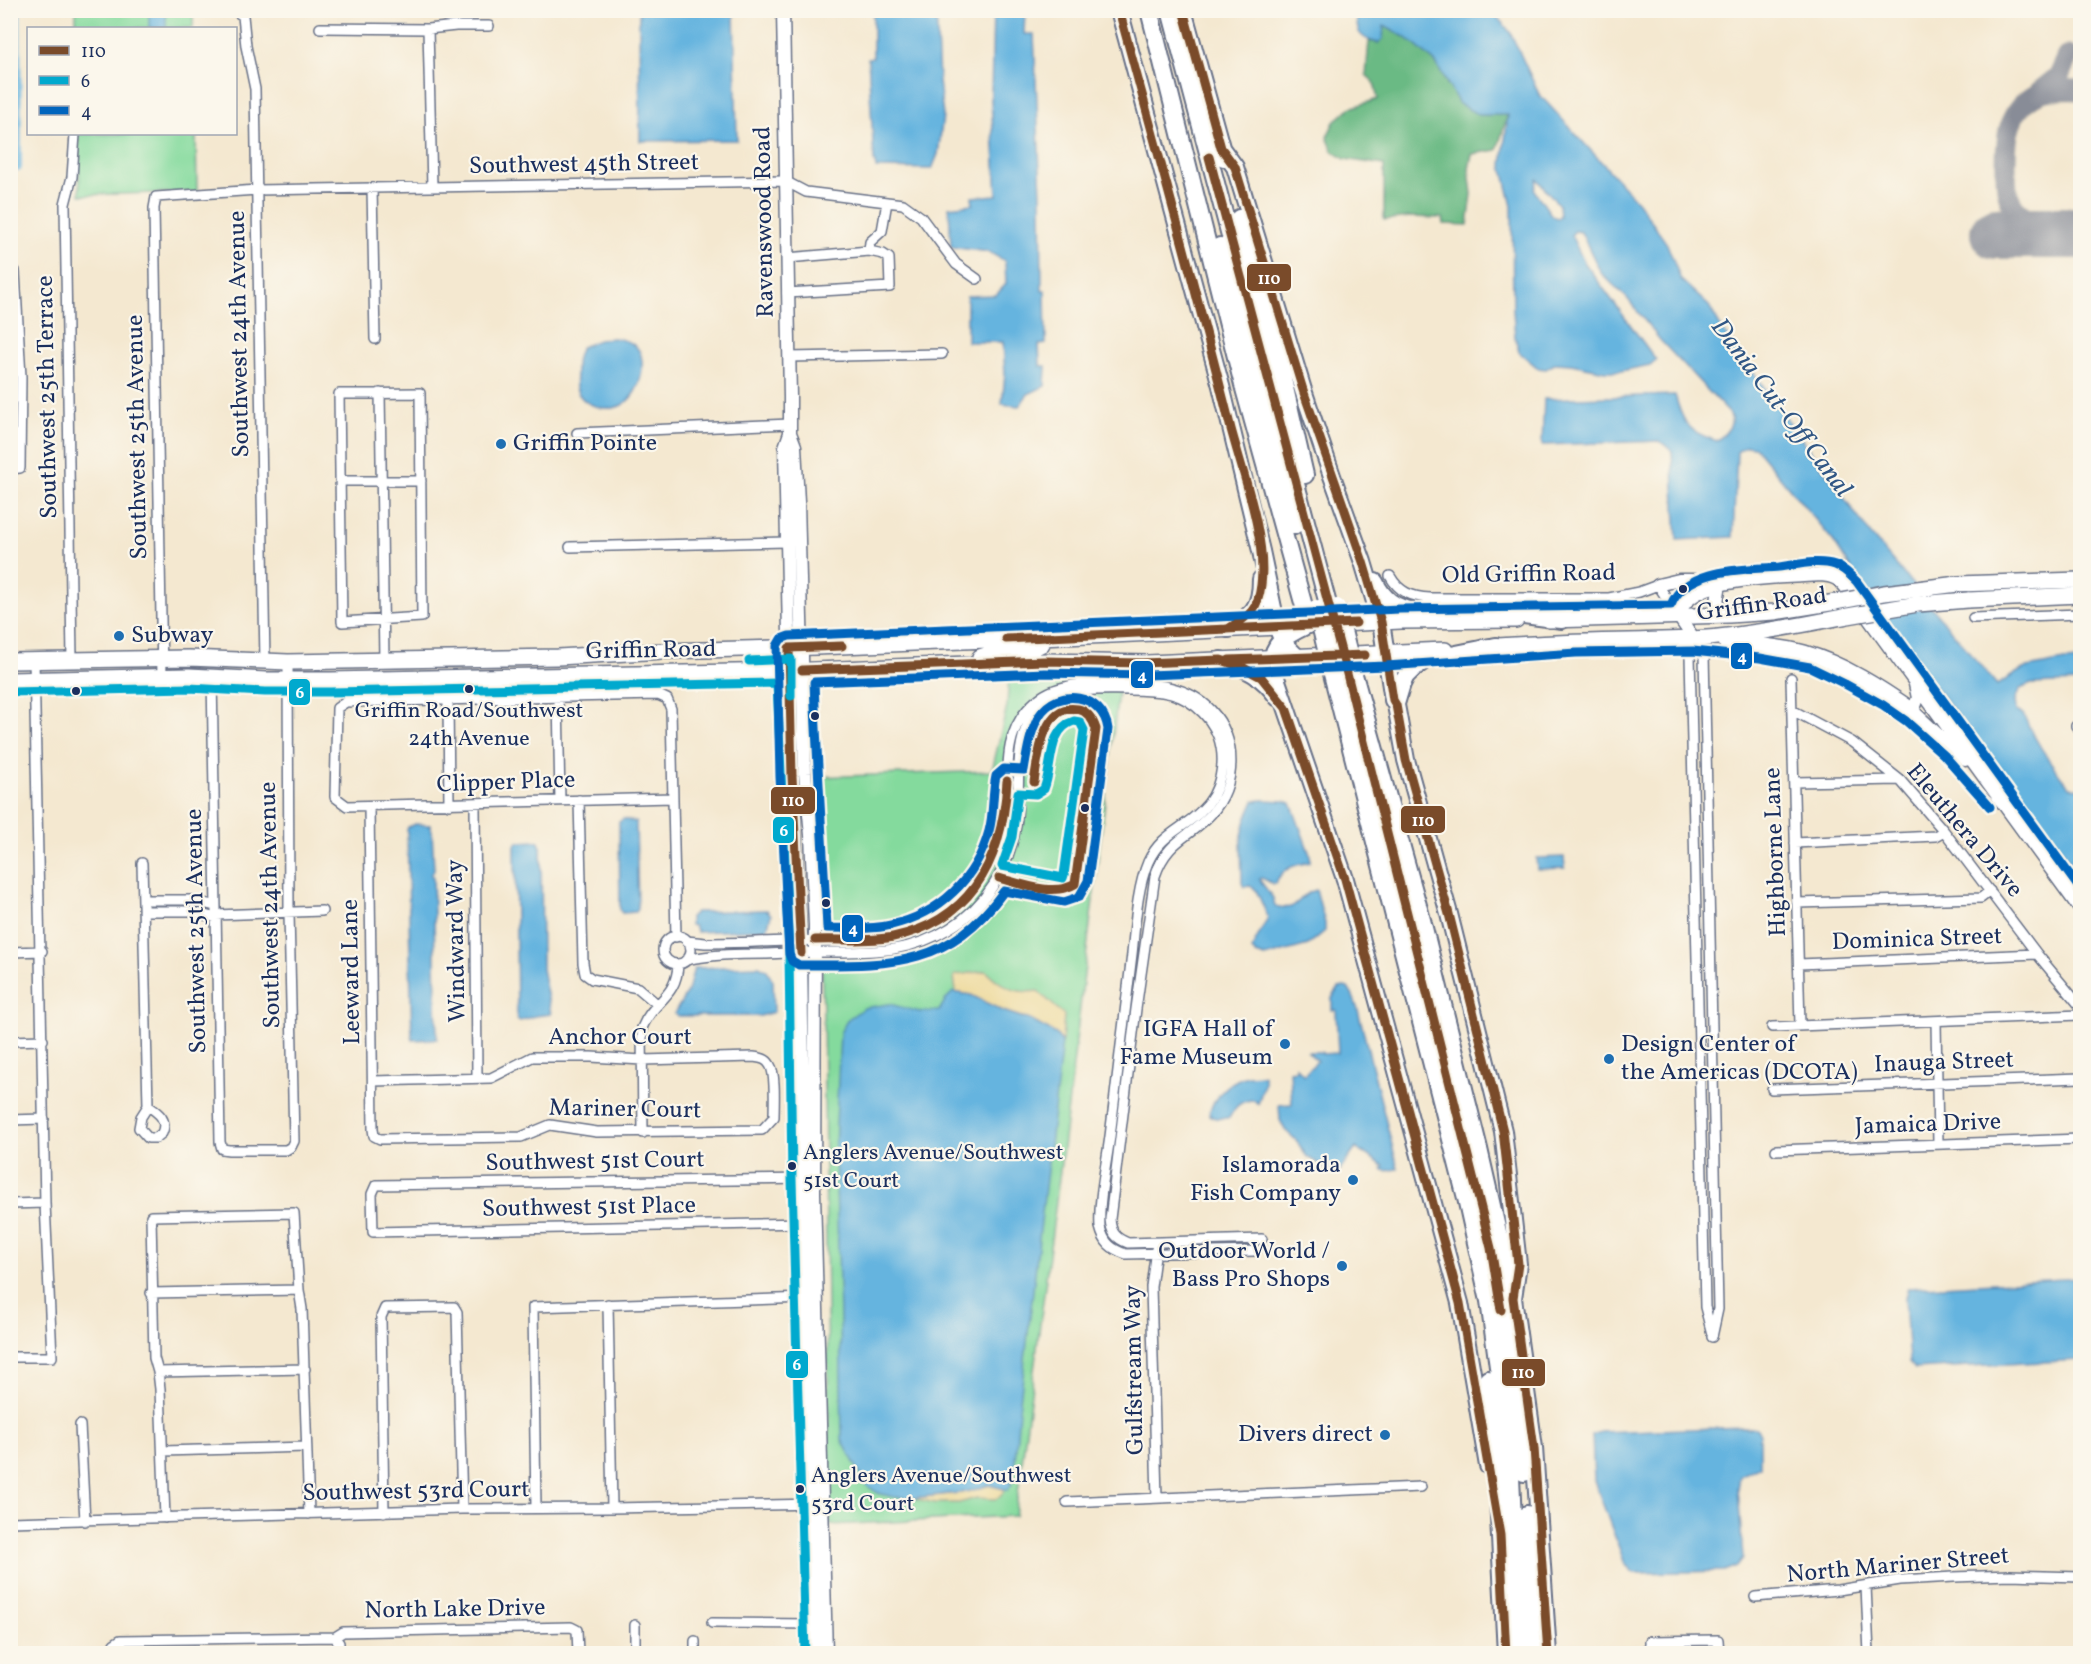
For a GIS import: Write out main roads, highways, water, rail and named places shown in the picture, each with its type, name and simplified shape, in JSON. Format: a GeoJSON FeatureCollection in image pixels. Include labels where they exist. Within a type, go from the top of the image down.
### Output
{"type":"FeatureCollection","features":[{"type":"Feature","properties":{"kind":"highway"},"geometry":{"type":"LineString","coordinates":[[1119,10],[1221,386],[1279,633],[1296,656]]}},
{"type":"Feature","properties":{"kind":"highway"},"geometry":{"type":"LineString","coordinates":[[1149,10],[1243,385],[1422,920],[1479,1149],[1513,1298],[1534,1448],[1548,1653]]}},
{"type":"Feature","properties":{"kind":"highway"},"geometry":{"type":"LineString","coordinates":[[1157,10],[1319,612],[1338,671],[1491,1248],[1523,1455],[1535,1653]]}},
{"type":"Feature","properties":{"kind":"highway"},"geometry":{"type":"LineString","coordinates":[[1170,10],[1319,612]]}},
{"type":"Feature","properties":{"kind":"highway"},"geometry":{"type":"LineString","coordinates":[[1183,10],[1281,375],[1319,612]]}},
{"type":"Feature","properties":{"kind":"highway"},"geometry":{"type":"LineString","coordinates":[[1221,148],[1235,167],[1303,390],[1367,574],[1381,622],[1393,700],[1396,705],[1411,779],[1449,914],[1503,1131],[1518,1264],[1513,1298]]}},
{"type":"Feature","properties":{"kind":"highway"},"geometry":{"type":"LineString","coordinates":[[1228,629],[1254,612],[1259,601],[1261,551]]}},
{"type":"Feature","properties":{"kind":"highway"},"geometry":{"type":"LineString","coordinates":[[1367,574],[1380,593],[1400,608],[1413,611],[1492,611],[1562,620]]}},
{"type":"Feature","properties":{"kind":"highway"},"geometry":{"type":"LineString","coordinates":[[1319,612],[1279,633],[1271,658],[1273,669],[1345,879],[1460,1303],[1500,1535]]}},
{"type":"Feature","properties":{"kind":"highway"},"geometry":{"type":"LineString","coordinates":[[1396,705],[1403,680],[1413,668],[1422,662],[1496,646]]}},
{"type":"Feature","properties":{"kind":"highway"},"geometry":{"type":"LineString","coordinates":[[1221,660],[1240,666],[1261,677],[1286,708]]}},
{"type":"Feature","properties":{"kind":"highway"},"geometry":{"type":"LineString","coordinates":[[1338,671],[1479,1302],[1495,1440],[1506,1653]]}},
{"type":"Feature","properties":{"kind":"highway"},"geometry":{"type":"LineString","coordinates":[[1338,671],[1466,1198],[1488,1301],[1510,1455],[1519,1653]]}},
{"type":"Feature","properties":{"kind":"main road","name":"Griffin Road"},"geometry":{"type":"LineString","coordinates":[[1319,612],[1381,622],[1729,615],[1774,612],[1893,592],[1958,584],[2080,580]]}},
{"type":"Feature","properties":{"kind":"main road","name":"Griffin Road"},"geometry":{"type":"LineString","coordinates":[[10,680],[162,676],[288,681],[796,670],[1045,661],[1148,663],[1386,654],[1554,642],[1694,639],[1781,628],[1918,604],[2080,595]]}},
{"type":"Feature","properties":{"kind":"main road","name":"Griffin Road"},"geometry":{"type":"LineString","coordinates":[[10,661],[162,658],[288,662],[545,657],[671,650],[796,648],[1228,629],[1279,633]]}},
{"type":"Feature","properties":{"kind":"main road"},"geometry":{"type":"LineString","coordinates":[[1045,661],[1049,652],[1056,647],[1099,642],[1112,635]]}},
{"type":"Feature","properties":{"kind":"main road"},"geometry":{"type":"LineString","coordinates":[[957,664],[999,651],[1032,649],[1042,644],[1044,638]]}},
{"type":"Feature","properties":{"kind":"main road"},"geometry":{"type":"LineString","coordinates":[[1694,639],[1785,649],[1814,656],[1863,679],[1913,711]]}},
{"type":"Feature","properties":{"kind":"main road"},"geometry":{"type":"LineString","coordinates":[[458,676],[461,671],[470,666],[534,665],[540,663],[545,657]]}},
{"type":"Feature","properties":{"kind":"main road"},"geometry":{"type":"LineString","coordinates":[[381,679],[394,671],[436,670],[445,666],[451,659]]}},
{"type":"Feature","properties":{"kind":"water"},"geometry":{"type":"Polygon","coordinates":[[[149,11],[166,11],[166,27],[149,27],[149,11]]]}},
{"type":"Feature","properties":{"kind":"water"},"geometry":{"type":"Polygon","coordinates":[[[639,11],[734,11],[737,140],[640,141],[639,11]]]}},
{"type":"Feature","properties":{"kind":"water"},"geometry":{"type":"Polygon","coordinates":[[[873,11],[936,11],[943,116],[938,154],[932,169],[876,168],[868,58],[873,57],[873,11]]]}},
{"type":"Feature","properties":{"kind":"water"},"geometry":{"type":"Polygon","coordinates":[[[993,11],[1025,11],[1024,34],[1034,34],[1041,197],[1042,290],[1045,290],[1046,344],[1039,345],[1040,366],[1046,366],[1045,386],[1028,394],[1019,406],[1002,404],[1005,374],[1003,342],[967,342],[967,296],[996,295],[1006,284],[1005,261],[989,252],[951,247],[949,207],[973,204],[972,197],[997,195],[991,100],[993,11]]]}},
{"type":"Feature","properties":{"kind":"water"},"geometry":{"type":"Polygon","coordinates":[[[1357,11],[1492,11],[1510,32],[1539,94],[1638,202],[1667,244],[1681,280],[1709,306],[1722,329],[1871,535],[1997,685],[2023,669],[2080,660],[2080,682],[2031,684],[2020,689],[2015,699],[2016,711],[2023,714],[2038,743],[2056,770],[2070,787],[2080,788],[2080,876],[2029,803],[1890,629],[1834,542],[1755,447],[1746,446],[1737,452],[1733,537],[1677,540],[1672,451],[1660,441],[1542,445],[1544,399],[1675,395],[1688,425],[1699,434],[1717,441],[1728,429],[1731,418],[1730,414],[1660,340],[1627,298],[1601,273],[1581,232],[1575,231],[1571,235],[1584,262],[1656,360],[1650,365],[1621,371],[1605,371],[1556,363],[1546,369],[1538,368],[1519,352],[1515,337],[1513,310],[1512,206],[1502,165],[1508,115],[1479,115],[1459,104],[1436,63],[1407,38],[1384,26],[1383,39],[1378,43],[1366,39],[1359,32],[1357,11]],[[1537,179],[1534,190],[1552,216],[1557,218],[1560,216],[1559,205],[1537,179]]]}},
{"type":"Feature","properties":{"kind":"water"},"geometry":{"type":"Polygon","coordinates":[[[613,338],[636,347],[641,355],[641,373],[632,397],[622,405],[601,408],[588,403],[578,393],[576,384],[578,354],[581,347],[599,340],[613,338]]]}},
{"type":"Feature","properties":{"kind":"water"},"geometry":{"type":"Polygon","coordinates":[[[1254,801],[1291,803],[1310,855],[1310,862],[1289,868],[1273,884],[1262,878],[1259,879],[1273,898],[1275,906],[1283,908],[1294,905],[1309,892],[1316,890],[1325,923],[1325,931],[1308,945],[1265,957],[1252,950],[1268,917],[1256,890],[1250,886],[1244,887],[1242,883],[1241,840],[1246,819],[1254,801]]]}},
{"type":"Feature","properties":{"kind":"water"},"geometry":{"type":"Polygon","coordinates":[[[623,819],[636,822],[638,909],[636,912],[622,913],[620,910],[619,822],[623,819]]]}},
{"type":"Feature","properties":{"kind":"water"},"geometry":{"type":"Polygon","coordinates":[[[415,824],[430,825],[432,831],[434,870],[431,875],[433,877],[437,1039],[412,1040],[407,830],[415,824]]]}},
{"type":"Feature","properties":{"kind":"water"},"geometry":{"type":"Polygon","coordinates":[[[538,841],[541,847],[542,969],[551,1014],[520,1021],[517,1019],[515,845],[518,842],[538,841]]]}},
{"type":"Feature","properties":{"kind":"water"},"geometry":{"type":"Polygon","coordinates":[[[1564,857],[1565,868],[1537,869],[1536,858],[1564,857]]]}},
{"type":"Feature","properties":{"kind":"water"},"geometry":{"type":"Polygon","coordinates":[[[767,910],[771,915],[767,929],[697,932],[694,926],[690,925],[690,917],[696,912],[767,910]]]}},
{"type":"Feature","properties":{"kind":"water"},"geometry":{"type":"Polygon","coordinates":[[[759,966],[767,970],[773,981],[774,1012],[760,1016],[679,1016],[674,1014],[688,991],[694,968],[759,966]]]}},
{"type":"Feature","properties":{"kind":"water"},"geometry":{"type":"Polygon","coordinates":[[[1339,988],[1348,988],[1353,996],[1358,1010],[1398,1169],[1385,1171],[1382,1169],[1384,1166],[1356,1148],[1337,1174],[1307,1157],[1296,1140],[1285,1130],[1280,1120],[1279,1105],[1292,1104],[1290,1071],[1296,1070],[1296,1067],[1304,1075],[1317,1061],[1308,1052],[1338,1053],[1336,1010],[1332,1010],[1332,998],[1339,988]]]}},
{"type":"Feature","properties":{"kind":"water"},"geometry":{"type":"Polygon","coordinates":[[[953,992],[971,995],[1003,1011],[1030,1020],[1056,1034],[1062,1042],[1019,1410],[1014,1473],[1008,1490],[989,1485],[967,1492],[913,1498],[893,1497],[878,1493],[866,1485],[842,1440],[835,1151],[840,1033],[848,1019],[864,1008],[889,1004],[920,1012],[939,1011],[953,992]]]}},
{"type":"Feature","properties":{"kind":"water"},"geometry":{"type":"Polygon","coordinates":[[[1264,1075],[1264,1084],[1258,1104],[1254,1100],[1242,1103],[1236,1107],[1229,1118],[1215,1118],[1209,1115],[1217,1097],[1238,1079],[1264,1075]]]}},
{"type":"Feature","properties":{"kind":"water"},"geometry":{"type":"Polygon","coordinates":[[[2080,1278],[2080,1360],[1915,1369],[1909,1362],[1905,1298],[1908,1288],[2080,1278]]]}},
{"type":"Feature","properties":{"kind":"water"},"geometry":{"type":"Polygon","coordinates":[[[1745,1427],[1757,1429],[1760,1435],[1760,1466],[1740,1476],[1738,1489],[1743,1558],[1737,1566],[1724,1571],[1634,1573],[1625,1564],[1594,1480],[1592,1435],[1601,1432],[1745,1427]]]}},
{"type":"Feature","properties":{"kind":"waterway"},"geometry":{"type":"LineString","coordinates":[[17,10],[18,167]]}},
{"type":"Feature","properties":{"kind":"place","name":"Griffin Pointe"},"geometry":{"type":"Point","coordinates":[501,444]}},
{"type":"Feature","properties":{"kind":"place","name":"Subway"},"geometry":{"type":"Point","coordinates":[119,636]}},
{"type":"Feature","properties":{"kind":"place","name":"Griffin Road/Southwest 24th Avenue"},"geometry":{"type":"Point","coordinates":[469,689]}},
{"type":"Feature","properties":{"kind":"place","name":"IGFA Hall of Fame Museum"},"geometry":{"type":"Point","coordinates":[1285,1044]}},
{"type":"Feature","properties":{"kind":"place","name":"Design Center of the Americas (DCOTA)"},"geometry":{"type":"Point","coordinates":[1609,1059]}},
{"type":"Feature","properties":{"kind":"place","name":"Anglers Avenue/Southwest 51st Court"},"geometry":{"type":"Point","coordinates":[792,1166]}},
{"type":"Feature","properties":{"kind":"place","name":"Islamorada Fish Company"},"geometry":{"type":"Point","coordinates":[1353,1180]}},
{"type":"Feature","properties":{"kind":"place","name":"Outdoor World / Bass Pro Shops"},"geometry":{"type":"Point","coordinates":[1342,1266]}},
{"type":"Feature","properties":{"kind":"place","name":"Divers direct"},"geometry":{"type":"Point","coordinates":[1385,1435]}},
{"type":"Feature","properties":{"kind":"place","name":"Anglers Avenue/Southwest 53rd Court"},"geometry":{"type":"Point","coordinates":[800,1489]}},
{"type":"Feature","properties":{"kind":"water label","name":"Dania Cut-Off Canal"},"geometry":{"type":"Point","coordinates":[1781,408]}}]}
